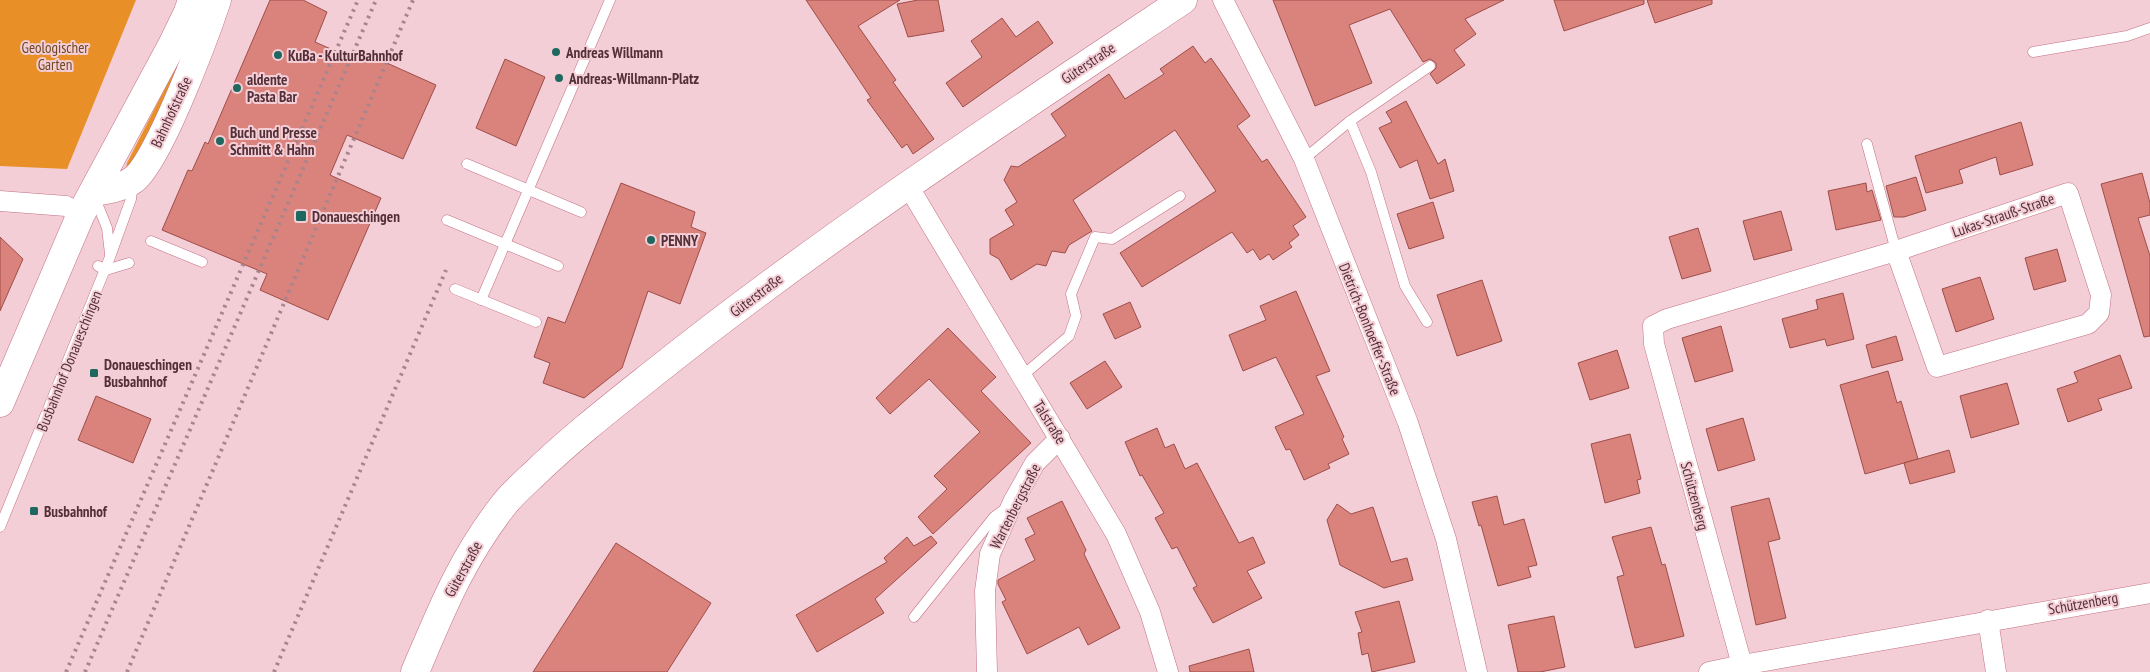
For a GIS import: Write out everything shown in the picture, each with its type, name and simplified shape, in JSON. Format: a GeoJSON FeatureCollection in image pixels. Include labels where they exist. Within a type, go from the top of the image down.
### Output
{"type":"FeatureCollection","features":[{"type":"Feature","properties":{"kind":"main road","name":"Bahnhofstraße"},"geometry":{"type":"LineString","coordinates":[[0,403],[87,203],[171,47],[192,0]]}},
{"type":"Feature","properties":{"kind":"main road","name":"Bahnhofstraße"},"geometry":{"type":"LineString","coordinates":[[134,180],[154,150],[204,42],[217,0]]}},
{"type":"Feature","properties":{"kind":"main road","name":"Güterstraße"},"geometry":{"type":"LineString","coordinates":[[415,672],[449,592],[469,552],[504,504],[531,477],[616,402],[685,348],[907,184],[1183,0]]}},
{"type":"Feature","properties":{"kind":"main road"},"geometry":{"type":"LineString","coordinates":[[87,203],[134,180]]}},
{"type":"Feature","properties":{"kind":"street","name":"Dietrich-Bonhoeffer-Straße"},"geometry":{"type":"LineString","coordinates":[[1223,0],[1304,159],[1408,423],[1446,539],[1478,672]]}},
{"type":"Feature","properties":{"kind":"street","name":"Talstraße"},"geometry":{"type":"LineString","coordinates":[[907,184],[1116,534],[1150,612],[1168,672]]}},
{"type":"Feature","properties":{"kind":"street","name":"Lukas-Strauß-Straße"},"geometry":{"type":"LineString","coordinates":[[1653,326],[1667,318],[1730,298],[1896,251],[2068,193],[2101,295],[2099,313],[2088,324],[1937,367],[1896,251]]}},
{"type":"Feature","properties":{"kind":"street"},"geometry":{"type":"LineString","coordinates":[[0,201],[66,206],[87,203]]}},
{"type":"Feature","properties":{"kind":"street","name":"Schützenberg"},"geometry":{"type":"LineString","coordinates":[[1653,326],[1654,344],[1743,668]]}},
{"type":"Feature","properties":{"kind":"street","name":"Wartenbergstraße"},"geometry":{"type":"LineString","coordinates":[[987,672],[985,592],[990,554],[1034,463],[1060,438]]}},
{"type":"Feature","properties":{"kind":"street","name":"Schützenberg"},"geometry":{"type":"LineString","coordinates":[[1709,672],[1743,668],[1988,620],[2150,593]]}},
{"type":"Feature","properties":{"kind":"street"},"geometry":{"type":"LineString","coordinates":[[1988,620],[1996,672]]}},
{"type":"Feature","properties":{"kind":"lane"},"geometry":{"type":"LineString","coordinates":[[481,300],[610,0]]}},
{"type":"Feature","properties":{"kind":"lane"},"geometry":{"type":"LineString","coordinates":[[2033,52],[2127,36],[2150,28]]}},
{"type":"Feature","properties":{"kind":"lane"},"geometry":{"type":"LineString","coordinates":[[1304,159],[1350,121],[1430,66]]}},
{"type":"Feature","properties":{"kind":"lane"},"geometry":{"type":"LineString","coordinates":[[1350,121],[1371,172],[1405,286],[1427,322]]}},
{"type":"Feature","properties":{"kind":"lane"},"geometry":{"type":"LineString","coordinates":[[1867,144],[1896,251]]}},
{"type":"Feature","properties":{"kind":"lane"},"geometry":{"type":"LineString","coordinates":[[467,164],[581,212]]}},
{"type":"Feature","properties":{"kind":"lane"},"geometry":{"type":"LineString","coordinates":[[110,257],[131,199],[134,180]]}},
{"type":"Feature","properties":{"kind":"lane"},"geometry":{"type":"LineString","coordinates":[[1021,377],[1069,336],[1076,316],[1071,294],[1095,237],[1112,240],[1180,196]]}},
{"type":"Feature","properties":{"kind":"lane","name":"Busbahnhof Donaueschingen"},"geometry":{"type":"LineString","coordinates":[[0,527],[102,268],[110,257],[107,228],[87,203]]}},
{"type":"Feature","properties":{"kind":"lane"},"geometry":{"type":"LineString","coordinates":[[447,220],[558,266]]}},
{"type":"Feature","properties":{"kind":"lane"},"geometry":{"type":"LineString","coordinates":[[151,241],[202,262]]}},
{"type":"Feature","properties":{"kind":"lane"},"geometry":{"type":"LineString","coordinates":[[102,268],[129,263]]}},
{"type":"Feature","properties":{"kind":"lane"},"geometry":{"type":"LineString","coordinates":[[455,289],[536,322]]}},
{"type":"Feature","properties":{"kind":"lane"},"geometry":{"type":"LineString","coordinates":[[914,617],[994,517],[1014,502]]}},
{"type":"Feature","properties":{"kind":"green space","name":"Geologischer Garten"},"geometry":{"type":"Polygon","coordinates":[[[0,0],[136,0],[67,169],[0,166],[0,0]]]}},
{"type":"Feature","properties":{"kind":"green space"},"geometry":{"type":"Polygon","coordinates":[[[210,0],[150,143],[126,169],[127,163],[210,0]]]}},
{"type":"Feature","properties":{"kind":"building"},"geometry":{"type":"Polygon","coordinates":[[[270,0],[303,0],[327,12],[315,42],[358,61],[361,53],[369,55],[436,85],[403,159],[347,135],[330,175],[381,198],[328,320],[260,290],[267,274],[162,230],[188,170],[192,171],[205,142],[208,144],[270,0]]]}},
{"type":"Feature","properties":{"kind":"building"},"geometry":{"type":"Polygon","coordinates":[[[806,0],[900,0],[858,26],[896,80],[893,82],[934,139],[913,154],[907,144],[902,148],[867,100],[871,98],[806,0]]]}},
{"type":"Feature","properties":{"kind":"building"},"geometry":{"type":"Polygon","coordinates":[[[918,0],[938,0],[944,31],[908,37],[897,4],[918,0]]]}},
{"type":"Feature","properties":{"kind":"building"},"geometry":{"type":"Polygon","coordinates":[[[1273,0],[1504,0],[1465,19],[1476,34],[1454,50],[1465,65],[1437,84],[1430,74],[1436,68],[1436,63],[1430,59],[1423,62],[1390,9],[1349,25],[1372,83],[1315,106],[1273,0]]]}},
{"type":"Feature","properties":{"kind":"building"},"geometry":{"type":"Polygon","coordinates":[[[1554,0],[1644,0],[1644,4],[1564,31],[1554,0]]]}},
{"type":"Feature","properties":{"kind":"building"},"geometry":{"type":"Polygon","coordinates":[[[1647,0],[1712,0],[1712,4],[1655,23],[1647,0]]]}},
{"type":"Feature","properties":{"kind":"building"},"geometry":{"type":"Polygon","coordinates":[[[1002,18],[1016,37],[1038,21],[1053,43],[963,107],[946,83],[982,57],[971,41],[1002,18]]]}},
{"type":"Feature","properties":{"kind":"building"},"geometry":{"type":"Polygon","coordinates":[[[1193,46],[1205,63],[1211,58],[1225,78],[1250,116],[1237,126],[1262,162],[1267,159],[1306,217],[1293,226],[1299,235],[1289,243],[1292,247],[1273,260],[1269,254],[1260,260],[1253,249],[1247,253],[1232,232],[1142,287],[1120,253],[1216,191],[1175,130],[1073,200],[1092,231],[1069,245],[1065,253],[1052,251],[1046,266],[1037,264],[1011,280],[999,259],[990,254],[990,239],[1014,225],[1005,210],[1017,202],[1004,180],[1011,166],[1018,167],[1066,136],[1051,114],[1109,74],[1125,99],[1164,74],[1160,69],[1193,46]]]}},
{"type":"Feature","properties":{"kind":"building"},"geometry":{"type":"Polygon","coordinates":[[[505,59],[545,77],[516,146],[476,128],[505,59]]]}},
{"type":"Feature","properties":{"kind":"building"},"geometry":{"type":"Polygon","coordinates":[[[1406,101],[1438,164],[1445,159],[1454,191],[1430,199],[1417,160],[1400,168],[1379,128],[1392,122],[1386,112],[1406,101]]]}},
{"type":"Feature","properties":{"kind":"building"},"geometry":{"type":"Polygon","coordinates":[[[2021,122],[2033,165],[2000,175],[1996,157],[1959,170],[1963,183],[1926,193],[1915,156],[2021,122]]]}},
{"type":"Feature","properties":{"kind":"building"},"geometry":{"type":"Polygon","coordinates":[[[2142,173],[2150,203],[2150,215],[2138,218],[2150,256],[2150,336],[2144,337],[2101,184],[2142,173]]]}},
{"type":"Feature","properties":{"kind":"building"},"geometry":{"type":"Polygon","coordinates":[[[1916,177],[1926,210],[1904,217],[1894,217],[1886,186],[1916,177]]]}},
{"type":"Feature","properties":{"kind":"building"},"geometry":{"type":"Polygon","coordinates":[[[621,183],[695,212],[691,227],[706,233],[680,304],[648,291],[622,368],[584,398],[543,383],[550,363],[534,357],[548,317],[565,323],[621,183]]]}},
{"type":"Feature","properties":{"kind":"building"},"geometry":{"type":"Polygon","coordinates":[[[1866,183],[1867,192],[1872,190],[1881,220],[1836,230],[1828,191],[1866,183]]]}},
{"type":"Feature","properties":{"kind":"building"},"geometry":{"type":"Polygon","coordinates":[[[1433,202],[1444,238],[1409,249],[1397,214],[1433,202]]]}},
{"type":"Feature","properties":{"kind":"building"},"geometry":{"type":"Polygon","coordinates":[[[1781,211],[1792,250],[1754,260],[1743,221],[1781,211]]]}},
{"type":"Feature","properties":{"kind":"building"},"geometry":{"type":"Polygon","coordinates":[[[1698,228],[1711,271],[1682,279],[1669,237],[1698,228]]]}},
{"type":"Feature","properties":{"kind":"building"},"geometry":{"type":"Polygon","coordinates":[[[0,237],[23,259],[0,311],[0,237]]]}},
{"type":"Feature","properties":{"kind":"building"},"geometry":{"type":"Polygon","coordinates":[[[2057,249],[2066,281],[2034,290],[2025,258],[2057,249]]]}},
{"type":"Feature","properties":{"kind":"building"},"geometry":{"type":"Polygon","coordinates":[[[1980,277],[1994,319],[1956,332],[1942,289],[1980,277]]]}},
{"type":"Feature","properties":{"kind":"building"},"geometry":{"type":"Polygon","coordinates":[[[1482,280],[1502,341],[1457,356],[1437,295],[1482,280]]]}},
{"type":"Feature","properties":{"kind":"building"},"geometry":{"type":"Polygon","coordinates":[[[1296,291],[1330,371],[1316,376],[1344,437],[1342,439],[1349,454],[1328,464],[1330,468],[1304,480],[1290,449],[1286,450],[1275,427],[1304,414],[1276,357],[1243,371],[1229,335],[1266,320],[1260,306],[1296,291]]]}},
{"type":"Feature","properties":{"kind":"building"},"geometry":{"type":"Polygon","coordinates":[[[1843,293],[1854,339],[1827,346],[1825,339],[1790,348],[1782,319],[1818,309],[1816,300],[1843,293]]]}},
{"type":"Feature","properties":{"kind":"building"},"geometry":{"type":"Polygon","coordinates":[[[1130,302],[1141,327],[1115,339],[1103,314],[1130,302]]]}},
{"type":"Feature","properties":{"kind":"building"},"geometry":{"type":"Polygon","coordinates":[[[1721,326],[1733,371],[1695,382],[1682,338],[1721,326]]]}},
{"type":"Feature","properties":{"kind":"building"},"geometry":{"type":"Polygon","coordinates":[[[948,328],[996,377],[981,391],[1031,443],[933,534],[918,517],[947,489],[934,476],[980,432],[929,379],[890,414],[876,398],[948,328]]]}},
{"type":"Feature","properties":{"kind":"building"},"geometry":{"type":"Polygon","coordinates":[[[1896,336],[1903,360],[1872,368],[1866,345],[1896,336]]]}},
{"type":"Feature","properties":{"kind":"building"},"geometry":{"type":"Polygon","coordinates":[[[1617,350],[1629,388],[1590,400],[1578,363],[1617,350]]]}},
{"type":"Feature","properties":{"kind":"building"},"geometry":{"type":"Polygon","coordinates":[[[2120,355],[2132,388],[2098,399],[2102,410],[2068,422],[2057,389],[2078,382],[2074,372],[2120,355]]]}},
{"type":"Feature","properties":{"kind":"building"},"geometry":{"type":"Polygon","coordinates":[[[1105,361],[1122,387],[1087,409],[1070,383],[1105,361]]]}},
{"type":"Feature","properties":{"kind":"building"},"geometry":{"type":"Polygon","coordinates":[[[1888,371],[1897,403],[1901,401],[1918,459],[1865,474],[1840,385],[1888,371]]]}},
{"type":"Feature","properties":{"kind":"building"},"geometry":{"type":"Polygon","coordinates":[[[2007,383],[2019,424],[1971,438],[1960,396],[2007,383]]]}},
{"type":"Feature","properties":{"kind":"building"},"geometry":{"type":"Polygon","coordinates":[[[96,396],[151,419],[133,463],[78,440],[96,396]]]}},
{"type":"Feature","properties":{"kind":"building"},"geometry":{"type":"Polygon","coordinates":[[[1743,418],[1755,460],[1718,471],[1706,429],[1743,418]]]}},
{"type":"Feature","properties":{"kind":"building"},"geometry":{"type":"Polygon","coordinates":[[[1157,428],[1165,448],[1174,444],[1185,469],[1197,463],[1239,543],[1253,537],[1265,563],[1247,571],[1262,598],[1213,623],[1193,588],[1197,586],[1177,547],[1172,549],[1155,518],[1164,513],[1142,475],[1140,476],[1125,442],[1157,428]]]}},
{"type":"Feature","properties":{"kind":"building"},"geometry":{"type":"Polygon","coordinates":[[[1630,434],[1641,479],[1637,480],[1640,493],[1605,503],[1591,444],[1630,434]]]}},
{"type":"Feature","properties":{"kind":"building"},"geometry":{"type":"Polygon","coordinates":[[[1949,450],[1955,472],[1910,484],[1904,463],[1949,450]]]}},
{"type":"Feature","properties":{"kind":"building"},"geometry":{"type":"Polygon","coordinates":[[[1497,496],[1504,525],[1524,519],[1537,565],[1528,567],[1531,577],[1498,586],[1481,525],[1479,526],[1472,502],[1497,496]]]}},
{"type":"Feature","properties":{"kind":"building"},"geometry":{"type":"Polygon","coordinates":[[[1769,498],[1780,539],[1768,542],[1786,618],[1756,625],[1731,507],[1769,498]]]}},
{"type":"Feature","properties":{"kind":"building"},"geometry":{"type":"Polygon","coordinates":[[[1062,501],[1086,550],[1084,554],[1120,628],[1088,645],[1079,627],[1027,654],[1002,602],[1006,600],[998,580],[1035,560],[1025,539],[1035,534],[1027,518],[1062,501]]]}},
{"type":"Feature","properties":{"kind":"building"},"geometry":{"type":"Polygon","coordinates":[[[1337,504],[1351,514],[1373,507],[1391,562],[1407,558],[1413,580],[1384,588],[1340,565],[1327,520],[1337,504]]]}},
{"type":"Feature","properties":{"kind":"building"},"geometry":{"type":"Polygon","coordinates":[[[1651,527],[1662,565],[1665,564],[1684,636],[1635,648],[1617,577],[1624,575],[1612,537],[1651,527]]]}},
{"type":"Feature","properties":{"kind":"building"},"geometry":{"type":"Polygon","coordinates":[[[931,536],[937,543],[875,599],[884,613],[817,652],[796,615],[887,562],[884,558],[907,537],[914,546],[931,536]]]}},
{"type":"Feature","properties":{"kind":"building"},"geometry":{"type":"Polygon","coordinates":[[[616,543],[711,603],[667,672],[533,672],[616,543]]]}},
{"type":"Feature","properties":{"kind":"building"},"geometry":{"type":"Polygon","coordinates":[[[1399,601],[1415,662],[1372,672],[1368,653],[1362,655],[1358,633],[1362,632],[1355,612],[1399,601]]]}},
{"type":"Feature","properties":{"kind":"building"},"geometry":{"type":"Polygon","coordinates":[[[1554,616],[1565,667],[1540,672],[1518,672],[1508,625],[1554,616]]]}},
{"type":"Feature","properties":{"kind":"building"},"geometry":{"type":"Polygon","coordinates":[[[1249,649],[1254,672],[1190,672],[1189,666],[1249,649]]]}},
{"type":"Feature","properties":{"kind":"railway"},"geometry":{"type":"LineString","coordinates":[[66,672],[358,0]]}},
{"type":"Feature","properties":{"kind":"railway"},"geometry":{"type":"LineString","coordinates":[[85,672],[376,0]]}},
{"type":"Feature","properties":{"kind":"railway"},"geometry":{"type":"LineString","coordinates":[[127,672],[413,0]]}},
{"type":"Feature","properties":{"kind":"railway"},"geometry":{"type":"LineString","coordinates":[[274,672],[446,270]]}},
{"type":"Feature","properties":{"kind":"place","name":"Andreas Willmann"},"geometry":{"type":"Point","coordinates":[556,52]}},
{"type":"Feature","properties":{"kind":"place","name":"KuBa - KulturBahnhof"},"geometry":{"type":"Point","coordinates":[278,55]}},
{"type":"Feature","properties":{"kind":"place","name":"Andreas-Willmann-Platz"},"geometry":{"type":"Point","coordinates":[559,78]}},
{"type":"Feature","properties":{"kind":"place","name":"aldente Pasta Bar"},"geometry":{"type":"Point","coordinates":[237,88]}},
{"type":"Feature","properties":{"kind":"place","name":"Buch und Presse Schmitt & Hahn"},"geometry":{"type":"Point","coordinates":[220,141]}},
{"type":"Feature","properties":{"kind":"place","name":"Donaueschingen"},"geometry":{"type":"Point","coordinates":[301,216]}},
{"type":"Feature","properties":{"kind":"place","name":"PENNY"},"geometry":{"type":"Point","coordinates":[651,240]}},
{"type":"Feature","properties":{"kind":"place","name":"Donaueschingen Busbahnhof"},"geometry":{"type":"Point","coordinates":[94,373]}},
{"type":"Feature","properties":{"kind":"place","name":"Busbahnhof"},"geometry":{"type":"Point","coordinates":[34,511]}}]}
